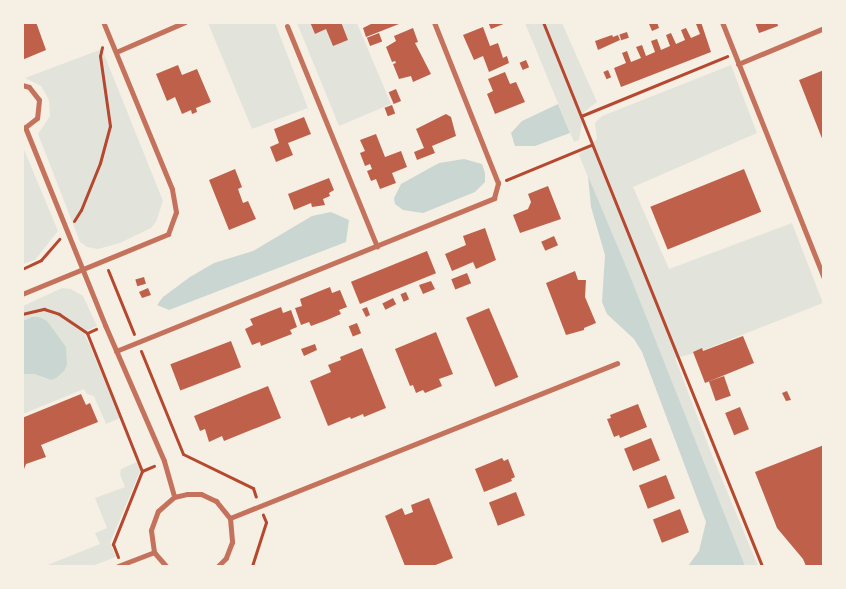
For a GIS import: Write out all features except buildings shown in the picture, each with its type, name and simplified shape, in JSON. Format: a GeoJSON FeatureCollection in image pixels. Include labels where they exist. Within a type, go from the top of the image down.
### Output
{"type":"FeatureCollection","features":[{"type":"Feature","properties":{"kind":"street"},"geometry":{"type":"LineString","coordinates":[[22,294],[168,234],[176,212],[172,189],[103,22]]}},
{"type":"Feature","properties":{"kind":"street"},"geometry":{"type":"LineString","coordinates":[[116,52],[185,22]]}},
{"type":"Feature","properties":{"kind":"street"},"geometry":{"type":"LineString","coordinates":[[116,351],[494,198],[498,183],[434,22]]}},
{"type":"Feature","properties":{"kind":"street"},"geometry":{"type":"LineString","coordinates":[[722,22],[824,278]]}},
{"type":"Feature","properties":{"kind":"street"},"geometry":{"type":"LineString","coordinates":[[287,26],[377,246]]}},
{"type":"Feature","properties":{"kind":"street"},"geometry":{"type":"LineString","coordinates":[[738,64],[824,28]]}},
{"type":"Feature","properties":{"kind":"street"},"geometry":{"type":"LineString","coordinates":[[22,85],[29,87],[39,100],[37,118],[24,128],[164,462],[174,497]]}},
{"type":"Feature","properties":{"kind":"street"},"geometry":{"type":"LineString","coordinates":[[230,518],[617,363]]}},
{"type":"Feature","properties":{"kind":"street"},"geometry":{"type":"LineString","coordinates":[[166,566],[154,552],[151,530],[158,511],[174,497],[187,494],[201,494],[216,501],[230,518],[232,542],[226,558],[218,566]]}},
{"type":"Feature","properties":{"kind":"street"},"geometry":{"type":"LineString","coordinates":[[120,566],[154,552]]}},
{"type":"Feature","properties":{"kind":"path"},"geometry":{"type":"LineString","coordinates":[[544,22],[591,145],[762,566]]}},
{"type":"Feature","properties":{"kind":"path"},"geometry":{"type":"LineString","coordinates":[[22,269],[41,260],[67,231],[84,202],[100,163],[110,126],[100,56],[106,30]]}},
{"type":"Feature","properties":{"kind":"path"},"geometry":{"type":"LineString","coordinates":[[581,116],[734,53]]}},
{"type":"Feature","properties":{"kind":"path"},"geometry":{"type":"LineString","coordinates":[[498,183],[591,145]]}},
{"type":"Feature","properties":{"kind":"path"},"geometry":{"type":"LineString","coordinates":[[104,260],[183,454],[253,488],[266,522],[252,566]]}},
{"type":"Feature","properties":{"kind":"path"},"geometry":{"type":"LineString","coordinates":[[22,314],[44,309],[59,314],[87,333],[142,470],[113,544],[120,566]]}},
{"type":"Feature","properties":{"kind":"path"},"geometry":{"type":"LineString","coordinates":[[87,333],[105,325]]}},
{"type":"Feature","properties":{"kind":"shaded area"},"geometry":{"type":"Polygon","coordinates":[[[208,23],[275,23],[308,108],[252,129],[208,23]]]}},
{"type":"Feature","properties":{"kind":"shaded area"},"geometry":{"type":"Polygon","coordinates":[[[297,23],[357,23],[391,104],[339,126],[297,23]]]}},
{"type":"Feature","properties":{"kind":"shaded area"},"geometry":{"type":"Polygon","coordinates":[[[525,23],[562,23],[597,102],[584,112],[579,140],[574,142],[525,23]]]}},
{"type":"Feature","properties":{"kind":"shaded area"},"geometry":{"type":"Polygon","coordinates":[[[102,49],[163,201],[156,222],[151,228],[120,243],[98,249],[87,247],[80,242],[38,134],[50,116],[49,100],[41,86],[25,78],[102,49]]]}},
{"type":"Feature","properties":{"kind":"shaded area"},"geometry":{"type":"Polygon","coordinates":[[[731,65],[757,133],[633,187],[669,269],[792,223],[823,303],[696,353],[675,358],[712,455],[758,566],[745,566],[579,155],[597,139],[595,123],[602,116],[731,65]]]}},
{"type":"Feature","properties":{"kind":"shaded area"},"geometry":{"type":"Polygon","coordinates":[[[558,104],[570,133],[535,146],[515,146],[511,133],[522,121],[558,104]]]}},
{"type":"Feature","properties":{"kind":"shaded area"},"geometry":{"type":"Polygon","coordinates":[[[23,147],[58,231],[35,260],[23,264],[23,147]]]}},
{"type":"Feature","properties":{"kind":"shaded area"},"geometry":{"type":"Polygon","coordinates":[[[464,159],[482,164],[485,173],[485,182],[475,192],[423,213],[403,210],[395,204],[394,198],[401,184],[439,163],[464,159]]]}},
{"type":"Feature","properties":{"kind":"shaded area"},"geometry":{"type":"Polygon","coordinates":[[[588,176],[630,276],[745,566],[688,566],[699,551],[706,522],[642,352],[634,339],[607,314],[602,302],[605,255],[591,207],[588,176]]]}},
{"type":"Feature","properties":{"kind":"shaded area"},"geometry":{"type":"Polygon","coordinates":[[[331,212],[349,220],[346,242],[169,310],[157,305],[163,297],[190,277],[214,263],[253,251],[312,216],[331,212]]]}},
{"type":"Feature","properties":{"kind":"shaded area"},"geometry":{"type":"Polygon","coordinates":[[[62,288],[71,289],[83,296],[97,326],[84,332],[120,418],[106,424],[94,396],[87,394],[84,389],[23,414],[23,374],[34,374],[47,379],[39,317],[23,321],[23,306],[62,288]]]}},
{"type":"Feature","properties":{"kind":"shaded area"},"geometry":{"type":"Polygon","coordinates":[[[32,317],[39,317],[47,321],[66,347],[67,365],[64,371],[51,380],[34,374],[23,374],[23,321],[32,317]]]}},
{"type":"Feature","properties":{"kind":"shaded area"},"geometry":{"type":"Polygon","coordinates":[[[137,462],[141,469],[110,543],[116,557],[92,566],[45,566],[100,544],[95,533],[107,528],[95,498],[125,487],[120,474],[121,469],[137,462]]]}}]}
